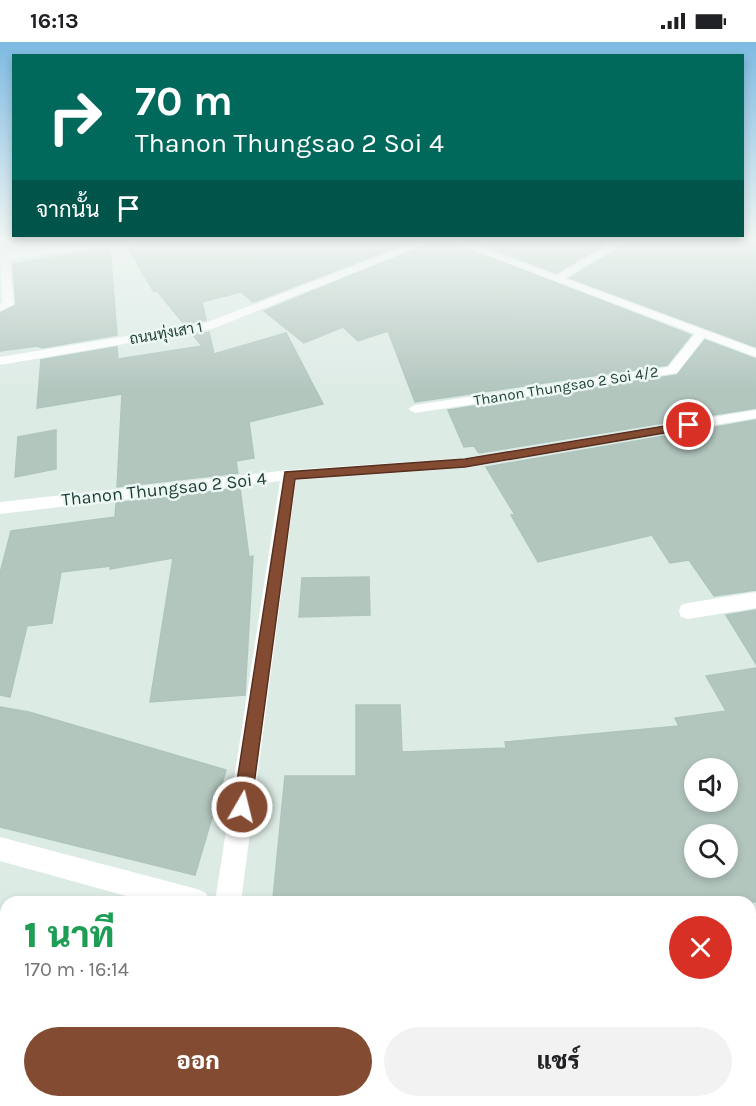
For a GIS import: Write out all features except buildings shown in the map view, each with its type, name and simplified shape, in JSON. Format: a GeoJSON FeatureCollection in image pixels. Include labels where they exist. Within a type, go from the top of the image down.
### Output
{"type":"FeatureCollection","features":[{"type":"Feature","properties":{"kind":"street"},"geometry":{"type":"LineString","coordinates":[[0,307],[8,305],[6,292]]}},
{"type":"Feature","properties":{"kind":"street","name":"ถนนทุ่งเสา 1"},"geometry":{"type":"LineString","coordinates":[[0,361],[208,326],[297,292]]}},
{"type":"Feature","properties":{"kind":"street"},"geometry":{"type":"LineString","coordinates":[[593,292],[756,353]]}},
{"type":"Feature","properties":{"kind":"street","name":"Thanon Thungsao 2 Soi 4/2"},"geometry":{"type":"LineString","coordinates":[[416,409],[672,370],[701,334]]}},
{"type":"Feature","properties":{"kind":"street","name":"Thanon Thungsao 2 Soi 4"},"geometry":{"type":"LineString","coordinates":[[0,508],[289,475],[465,463],[756,414]]}},
{"type":"Feature","properties":{"kind":"street"},"geometry":{"type":"LineString","coordinates":[[229,896],[289,475]]}},
{"type":"Feature","properties":{"kind":"street"},"geometry":{"type":"LineString","coordinates":[[688,611],[756,600]]}},
{"type":"Feature","properties":{"kind":"street"},"geometry":{"type":"LineString","coordinates":[[2,854],[174,896]]}},
{"type":"Feature","properties":{"kind":"route"},"geometry":{"type":"LineString","coordinates":[[242,807],[289,475],[465,463],[689,425]]}}]}
